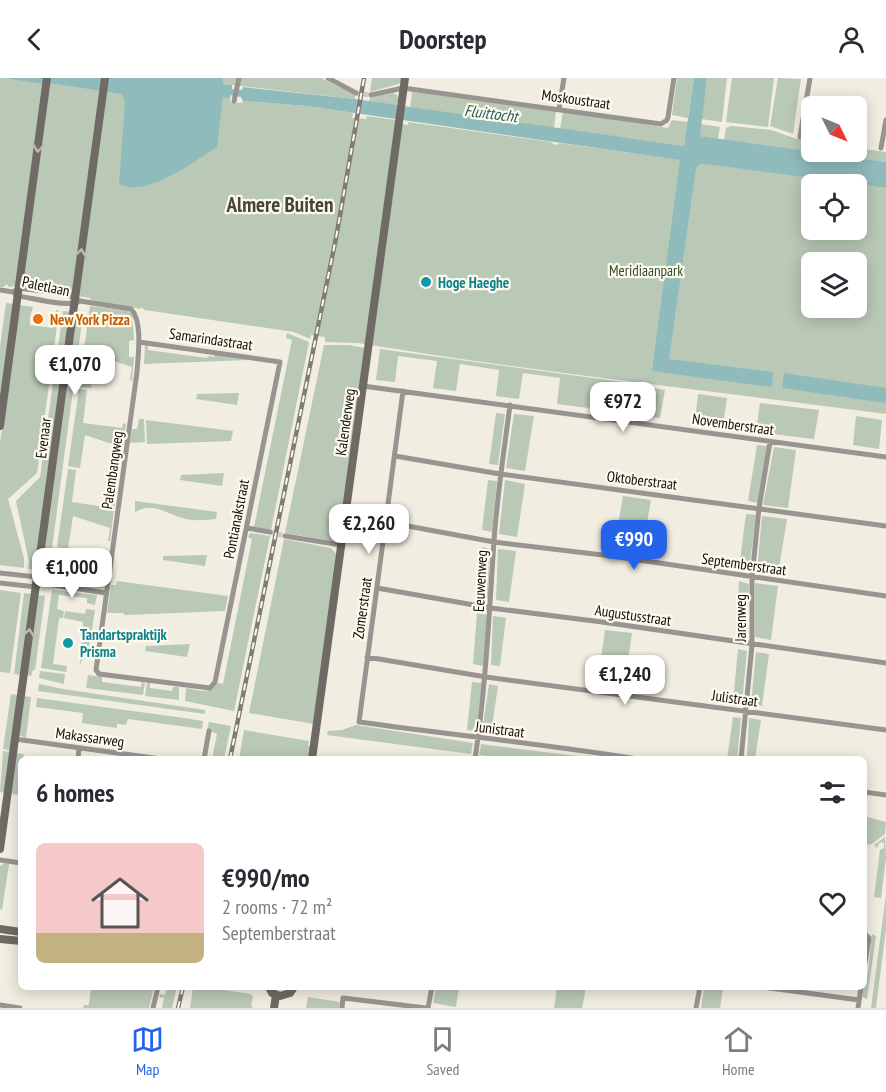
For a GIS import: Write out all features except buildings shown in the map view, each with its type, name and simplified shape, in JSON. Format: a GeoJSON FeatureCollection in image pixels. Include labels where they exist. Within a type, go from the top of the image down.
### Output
{"type":"FeatureCollection","features":[{"type":"Feature","properties":{"kind":"main road"},"geometry":{"type":"LineString","coordinates":[[0,426],[47,78]]}},
{"type":"Feature","properties":{"kind":"main road","name":"Evenaar"},"geometry":{"type":"LineString","coordinates":[[0,849],[3,805],[38,582],[105,78]]}},
{"type":"Feature","properties":{"kind":"main road","name":"Kalenderweg"},"geometry":{"type":"LineString","coordinates":[[312,756],[405,78]]}},
{"type":"Feature","properties":{"kind":"main road"},"geometry":{"type":"LineString","coordinates":[[0,929],[18,932]]}},
{"type":"Feature","properties":{"kind":"main road"},"geometry":{"type":"LineString","coordinates":[[0,939],[18,941]]}},
{"type":"Feature","properties":{"kind":"main road"},"geometry":{"type":"LineString","coordinates":[[273,990],[280,996],[282,1008]]}},
{"type":"Feature","properties":{"kind":"main road"},"geometry":{"type":"LineString","coordinates":[[274,1008],[280,996],[292,990]]}},
{"type":"Feature","properties":{"kind":"street"},"geometry":{"type":"LineString","coordinates":[[329,78],[356,93]]}},
{"type":"Feature","properties":{"kind":"street"},"geometry":{"type":"LineString","coordinates":[[559,109],[564,78]]}},
{"type":"Feature","properties":{"kind":"street","name":"Moskoustraat"},"geometry":{"type":"LineString","coordinates":[[371,95],[403,88],[661,124],[668,117],[674,78]]}},
{"type":"Feature","properties":{"kind":"street"},"geometry":{"type":"LineString","coordinates":[[800,137],[810,78]]}},
{"type":"Feature","properties":{"kind":"street"},"geometry":{"type":"LineString","coordinates":[[234,101],[238,81]]}},
{"type":"Feature","properties":{"kind":"street"},"geometry":{"type":"LineString","coordinates":[[881,148],[886,120]]}},
{"type":"Feature","properties":{"kind":"street","name":"Paletlaan"},"geometry":{"type":"LineString","coordinates":[[0,292],[17,292],[77,301]]}},
{"type":"Feature","properties":{"kind":"street","name":"Palembangweg"},"geometry":{"type":"LineString","coordinates":[[77,301],[131,309],[136,315],[138,342],[137,372],[96,670],[99,674],[210,688],[215,682]]}},
{"type":"Feature","properties":{"kind":"street","name":"Samarindastraat"},"geometry":{"type":"LineString","coordinates":[[138,342],[280,362]]}},
{"type":"Feature","properties":{"kind":"street","name":"Pontianakstraat"},"geometry":{"type":"LineString","coordinates":[[215,682],[280,362]]}},
{"type":"Feature","properties":{"kind":"street","name":"Novemberstraat"},"geometry":{"type":"LineString","coordinates":[[363,386],[886,457]]}},
{"type":"Feature","properties":{"kind":"street","name":"Zomerstraat"},"geometry":{"type":"LineString","coordinates":[[359,722],[403,392]]}},
{"type":"Feature","properties":{"kind":"street","name":"Eeuwenweg"},"geometry":{"type":"LineString","coordinates":[[476,756],[486,677],[500,474],[510,405]]}},
{"type":"Feature","properties":{"kind":"street","name":"Jarenweg"},"geometry":{"type":"LineString","coordinates":[[741,756],[752,645],[752,577],[759,508],[770,442]]}},
{"type":"Feature","properties":{"kind":"street","name":"Oktoberstraat"},"geometry":{"type":"LineString","coordinates":[[395,456],[500,474],[886,526]]}},
{"type":"Feature","properties":{"kind":"street","name":"Septemberstraat"},"geometry":{"type":"LineString","coordinates":[[386,522],[494,542],[611,556],[886,596]]}},
{"type":"Feature","properties":{"kind":"street"},"geometry":{"type":"LineString","coordinates":[[247,528],[270,532]]}},
{"type":"Feature","properties":{"kind":"street"},"geometry":{"type":"LineString","coordinates":[[285,536],[341,545]]}},
{"type":"Feature","properties":{"kind":"street"},"geometry":{"type":"LineString","coordinates":[[0,573],[106,593]]}},
{"type":"Feature","properties":{"kind":"street"},"geometry":{"type":"LineString","coordinates":[[0,583],[38,582]]}},
{"type":"Feature","properties":{"kind":"street","name":"Augustusstraat"},"geometry":{"type":"LineString","coordinates":[[377,588],[491,608],[886,663]]}},
{"type":"Feature","properties":{"kind":"street","name":"Julistraat"},"geometry":{"type":"LineString","coordinates":[[367,657],[486,677],[886,730]]}},
{"type":"Feature","properties":{"kind":"street","name":"Junistraat"},"geometry":{"type":"LineString","coordinates":[[359,722],[619,756]]}},
{"type":"Feature","properties":{"kind":"street"},"geometry":{"type":"LineString","coordinates":[[205,756],[209,731]]}},
{"type":"Feature","properties":{"kind":"street","name":"Makassarweg"},"geometry":{"type":"LineString","coordinates":[[15,739],[139,756]]}},
{"type":"Feature","properties":{"kind":"street"},"geometry":{"type":"LineString","coordinates":[[78,756],[79,748]]}},
{"type":"Feature","properties":{"kind":"street"},"geometry":{"type":"LineString","coordinates":[[867,792],[886,795]]}},
{"type":"Feature","properties":{"kind":"street"},"geometry":{"type":"LineString","coordinates":[[0,860],[18,863]]}},
{"type":"Feature","properties":{"kind":"street"},"geometry":{"type":"LineString","coordinates":[[153,1008],[157,990]]}},
{"type":"Feature","properties":{"kind":"street"},"geometry":{"type":"LineString","coordinates":[[342,1008],[343,998],[427,1008],[431,990]]}},
{"type":"Feature","properties":{"kind":"street"},"geometry":{"type":"LineString","coordinates":[[696,1008],[699,990]]}},
{"type":"Feature","properties":{"kind":"street"},"geometry":{"type":"LineString","coordinates":[[784,990],[859,1000]]}},
{"type":"Feature","properties":{"kind":"street"},"geometry":{"type":"LineString","coordinates":[[858,1008],[861,990]]}},
{"type":"Feature","properties":{"kind":"street"},"geometry":{"type":"LineString","coordinates":[[0,1005],[20,1008]]}},
{"type":"Feature","properties":{"kind":"green space","name":"Meridiaanpark"},"geometry":{"type":"Polygon","coordinates":[[[0,78],[52,78],[223,100],[223,97],[231,95],[230,102],[306,106],[353,113],[352,118],[366,119],[367,116],[395,120],[395,123],[408,125],[408,122],[552,142],[558,145],[559,143],[801,176],[801,240],[867,240],[867,185],[886,188],[886,414],[556,372],[358,343],[325,342],[325,337],[311,335],[310,339],[294,332],[145,310],[141,307],[141,309],[90,298],[16,286],[9,287],[6,284],[0,287],[0,78]]]}},
{"type":"Feature","properties":{"kind":"green space"},"geometry":{"type":"Polygon","coordinates":[[[223,78],[321,78],[355,95],[355,99],[223,84],[223,78]]]}},
{"type":"Feature","properties":{"kind":"green space"},"geometry":{"type":"Polygon","coordinates":[[[372,78],[402,78],[402,83],[370,92],[372,78]]]}},
{"type":"Feature","properties":{"kind":"green space"},"geometry":{"type":"Polygon","coordinates":[[[677,78],[694,78],[688,118],[672,115],[677,78]]]}},
{"type":"Feature","properties":{"kind":"green space"},"geometry":{"type":"Polygon","coordinates":[[[707,78],[727,78],[722,122],[701,119],[707,78]]]}},
{"type":"Feature","properties":{"kind":"green space"},"geometry":{"type":"Polygon","coordinates":[[[732,78],[774,78],[768,127],[726,122],[732,78]]]}},
{"type":"Feature","properties":{"kind":"green space"},"geometry":{"type":"Polygon","coordinates":[[[778,78],[801,79],[793,134],[770,126],[778,78]]]}},
{"type":"Feature","properties":{"kind":"green space"},"geometry":{"type":"Polygon","coordinates":[[[412,92],[556,111],[554,128],[410,108],[412,92]]]}},
{"type":"Feature","properties":{"kind":"green space"},"geometry":{"type":"Polygon","coordinates":[[[393,93],[399,99],[396,106],[369,101],[370,98],[393,93]]]}},
{"type":"Feature","properties":{"kind":"green space"},"geometry":{"type":"Polygon","coordinates":[[[563,112],[668,128],[672,120],[688,122],[684,146],[560,129],[563,112]]]}},
{"type":"Feature","properties":{"kind":"green space"},"geometry":{"type":"Polygon","coordinates":[[[701,124],[720,127],[718,139],[700,136],[701,124]]]}},
{"type":"Feature","properties":{"kind":"green space"},"geometry":{"type":"Polygon","coordinates":[[[731,126],[771,130],[801,140],[801,150],[724,140],[726,128],[731,126]]]}},
{"type":"Feature","properties":{"kind":"green space"},"geometry":{"type":"Polygon","coordinates":[[[867,149],[886,152],[886,162],[867,159],[867,149]]]}},
{"type":"Feature","properties":{"kind":"green space"},"geometry":{"type":"Polygon","coordinates":[[[6,303],[15,304],[0,414],[0,347],[6,303]]]}},
{"type":"Feature","properties":{"kind":"green space"},"geometry":{"type":"Polygon","coordinates":[[[19,305],[33,307],[30,325],[53,328],[56,310],[59,311],[37,473],[8,499],[24,558],[24,568],[0,565],[0,443],[19,305]]]}},
{"type":"Feature","properties":{"kind":"green space"},"geometry":{"type":"Polygon","coordinates":[[[90,306],[128,311],[132,314],[134,340],[129,341],[129,357],[134,357],[132,381],[130,380],[132,367],[95,355],[91,388],[79,387],[90,306]]]}},
{"type":"Feature","properties":{"kind":"green space"},"geometry":{"type":"Polygon","coordinates":[[[63,311],[71,312],[36,570],[28,569],[29,562],[16,501],[40,477],[63,311]]]}},
{"type":"Feature","properties":{"kind":"green space"},"geometry":{"type":"Polygon","coordinates":[[[75,313],[83,314],[49,571],[40,570],[75,313]]]}},
{"type":"Feature","properties":{"kind":"green space"},"geometry":{"type":"Polygon","coordinates":[[[287,333],[309,342],[271,530],[254,527],[292,340],[286,338],[287,333]]]}},
{"type":"Feature","properties":{"kind":"green space"},"geometry":{"type":"Polygon","coordinates":[[[145,345],[148,345],[148,350],[207,358],[208,356],[214,357],[215,354],[248,360],[144,364],[145,345]]]}},
{"type":"Feature","properties":{"kind":"green space"},"geometry":{"type":"Polygon","coordinates":[[[324,345],[349,345],[365,348],[340,537],[333,541],[285,533],[324,345]]]}},
{"type":"Feature","properties":{"kind":"green space"},"geometry":{"type":"Polygon","coordinates":[[[380,349],[630,383],[632,386],[628,413],[557,404],[560,378],[523,373],[519,399],[496,396],[499,370],[460,364],[456,391],[433,388],[437,361],[398,356],[395,382],[376,380],[380,349]]]}},
{"type":"Feature","properties":{"kind":"green space"},"geometry":{"type":"Polygon","coordinates":[[[640,386],[665,390],[660,418],[635,415],[640,386]]]}},
{"type":"Feature","properties":{"kind":"green space"},"geometry":{"type":"Polygon","coordinates":[[[79,389],[87,390],[83,423],[122,428],[123,423],[126,424],[121,461],[119,460],[121,447],[85,435],[80,468],[68,466],[79,389]]]}},
{"type":"Feature","properties":{"kind":"green space"},"geometry":{"type":"Polygon","coordinates":[[[239,393],[237,405],[196,399],[197,394],[239,393]]]}},
{"type":"Feature","properties":{"kind":"green space"},"geometry":{"type":"Polygon","coordinates":[[[698,394],[727,398],[723,426],[695,422],[698,394]]]}},
{"type":"Feature","properties":{"kind":"green space"},"geometry":{"type":"Polygon","coordinates":[[[760,403],[819,410],[814,439],[756,432],[760,403]]]}},
{"type":"Feature","properties":{"kind":"green space"},"geometry":{"type":"Polygon","coordinates":[[[496,413],[505,414],[498,465],[489,464],[496,413]]]}},
{"type":"Feature","properties":{"kind":"green space"},"geometry":{"type":"Polygon","coordinates":[[[514,414],[534,416],[525,471],[506,468],[514,414]]]}},
{"type":"Feature","properties":{"kind":"green space"},"geometry":{"type":"Polygon","coordinates":[[[856,416],[882,420],[879,449],[853,445],[856,416]]]}},
{"type":"Feature","properties":{"kind":"green space"},"geometry":{"type":"Polygon","coordinates":[[[139,419],[144,419],[145,442],[130,443],[132,429],[137,429],[139,419]]]}},
{"type":"Feature","properties":{"kind":"green space"},"geometry":{"type":"Polygon","coordinates":[[[146,420],[233,431],[231,441],[147,444],[146,420]]]}},
{"type":"Feature","properties":{"kind":"green space"},"geometry":{"type":"Polygon","coordinates":[[[757,445],[767,446],[758,503],[748,501],[757,445]]]}},
{"type":"Feature","properties":{"kind":"green space"},"geometry":{"type":"Polygon","coordinates":[[[774,447],[796,450],[788,508],[763,505],[774,447]]]}},
{"type":"Feature","properties":{"kind":"green space"},"geometry":{"type":"Polygon","coordinates":[[[68,469],[76,470],[72,502],[111,508],[112,503],[115,503],[110,541],[108,541],[110,528],[73,516],[68,549],[57,547],[68,469]]]}},
{"type":"Feature","properties":{"kind":"green space"},"geometry":{"type":"Polygon","coordinates":[[[224,473],[222,486],[180,480],[181,475],[224,473]]]}},
{"type":"Feature","properties":{"kind":"green space"},"geometry":{"type":"Polygon","coordinates":[[[488,480],[497,481],[492,532],[482,530],[488,480]]]}},
{"type":"Feature","properties":{"kind":"green space"},"geometry":{"type":"Polygon","coordinates":[[[505,480],[525,484],[517,537],[499,534],[505,480]]]}},
{"type":"Feature","properties":{"kind":"green space"},"geometry":{"type":"Polygon","coordinates":[[[623,496],[651,500],[641,556],[613,552],[623,496]]]}},
{"type":"Feature","properties":{"kind":"green space"},"geometry":{"type":"Polygon","coordinates":[[[135,501],[217,512],[216,519],[186,519],[155,508],[135,512],[135,501]]]}},
{"type":"Feature","properties":{"kind":"green space"},"geometry":{"type":"Polygon","coordinates":[[[746,514],[756,515],[749,570],[739,568],[746,514]]]}},
{"type":"Feature","properties":{"kind":"green space"},"geometry":{"type":"Polygon","coordinates":[[[762,516],[787,519],[778,574],[757,571],[762,516]]]}},
{"type":"Feature","properties":{"kind":"green space"},"geometry":{"type":"Polygon","coordinates":[[[250,533],[270,536],[234,711],[185,701],[186,688],[208,690],[217,683],[223,684],[252,539],[248,537],[250,533]]]}},
{"type":"Feature","properties":{"kind":"green space"},"geometry":{"type":"Polygon","coordinates":[[[284,539],[331,548],[337,555],[314,724],[249,713],[284,539]]]}},
{"type":"Feature","properties":{"kind":"green space"},"geometry":{"type":"Polygon","coordinates":[[[482,547],[490,549],[488,598],[478,597],[482,547]]]}},
{"type":"Feature","properties":{"kind":"green space"},"geometry":{"type":"Polygon","coordinates":[[[57,549],[65,550],[62,581],[101,586],[101,583],[104,584],[103,588],[53,582],[57,549]]]}},
{"type":"Feature","properties":{"kind":"green space"},"geometry":{"type":"Polygon","coordinates":[[[498,549],[516,551],[509,602],[496,600],[498,549]]]}},
{"type":"Feature","properties":{"kind":"green space"},"geometry":{"type":"Polygon","coordinates":[[[207,555],[205,566],[163,560],[163,556],[207,555]]]}},
{"type":"Feature","properties":{"kind":"green space"},"geometry":{"type":"Polygon","coordinates":[[[117,581],[228,596],[225,611],[125,615],[107,613],[111,585],[116,585],[117,581]]]}},
{"type":"Feature","properties":{"kind":"green space"},"geometry":{"type":"Polygon","coordinates":[[[739,581],[749,584],[747,636],[736,634],[739,581]]]}},
{"type":"Feature","properties":{"kind":"green space"},"geometry":{"type":"Polygon","coordinates":[[[755,583],[778,586],[771,640],[755,637],[755,583]]]}},
{"type":"Feature","properties":{"kind":"green space"},"geometry":{"type":"Polygon","coordinates":[[[0,590],[21,593],[10,673],[0,672],[0,590]]]}},
{"type":"Feature","properties":{"kind":"green space"},"geometry":{"type":"Polygon","coordinates":[[[52,590],[97,595],[95,605],[87,603],[87,598],[59,595],[57,609],[64,611],[63,618],[59,618],[53,664],[67,666],[66,672],[41,668],[52,590]]]}},
{"type":"Feature","properties":{"kind":"green space"},"geometry":{"type":"Polygon","coordinates":[[[24,593],[33,594],[22,675],[14,674],[24,593]]]}},
{"type":"Feature","properties":{"kind":"green space"},"geometry":{"type":"Polygon","coordinates":[[[36,595],[45,596],[35,670],[31,676],[26,675],[36,595]]]}},
{"type":"Feature","properties":{"kind":"green space"},"geometry":{"type":"Polygon","coordinates":[[[86,609],[95,610],[90,643],[80,665],[83,622],[64,618],[65,611],[85,614],[86,609]]]}},
{"type":"Feature","properties":{"kind":"green space"},"geometry":{"type":"Polygon","coordinates":[[[477,613],[488,615],[483,666],[473,664],[477,613]]]}},
{"type":"Feature","properties":{"kind":"green space"},"geometry":{"type":"Polygon","coordinates":[[[493,616],[506,618],[500,666],[491,665],[493,616]]]}},
{"type":"Feature","properties":{"kind":"green space"},"geometry":{"type":"Polygon","coordinates":[[[605,630],[632,633],[624,688],[597,685],[605,630]]]}},
{"type":"Feature","properties":{"kind":"green space"},"geometry":{"type":"Polygon","coordinates":[[[190,644],[187,657],[145,651],[146,646],[190,644]]]}},
{"type":"Feature","properties":{"kind":"green space"},"geometry":{"type":"Polygon","coordinates":[[[738,649],[747,651],[742,703],[733,702],[738,649]]]}},
{"type":"Feature","properties":{"kind":"green space"},"geometry":{"type":"Polygon","coordinates":[[[756,652],[769,654],[762,706],[751,704],[756,652]]]}},
{"type":"Feature","properties":{"kind":"green space"},"geometry":{"type":"Polygon","coordinates":[[[40,671],[65,674],[64,684],[39,678],[40,671]]]}},
{"type":"Feature","properties":{"kind":"green space"},"geometry":{"type":"Polygon","coordinates":[[[88,675],[102,677],[102,682],[141,687],[142,682],[145,683],[143,695],[86,688],[88,675]]]}},
{"type":"Feature","properties":{"kind":"green space"},"geometry":{"type":"Polygon","coordinates":[[[472,682],[482,683],[476,731],[467,730],[472,682]]]}},
{"type":"Feature","properties":{"kind":"green space"},"geometry":{"type":"Polygon","coordinates":[[[147,683],[150,683],[150,688],[172,691],[173,687],[179,687],[179,700],[145,696],[147,683]]]}},
{"type":"Feature","properties":{"kind":"green space"},"geometry":{"type":"Polygon","coordinates":[[[39,684],[205,710],[205,714],[38,691],[39,684]]]}},
{"type":"Feature","properties":{"kind":"green space"},"geometry":{"type":"Polygon","coordinates":[[[489,684],[498,686],[491,733],[482,732],[489,684]]]}},
{"type":"Feature","properties":{"kind":"green space"},"geometry":{"type":"Polygon","coordinates":[[[11,694],[19,695],[11,751],[3,749],[11,694]]]}},
{"type":"Feature","properties":{"kind":"green space"},"geometry":{"type":"Polygon","coordinates":[[[23,696],[31,697],[26,738],[19,735],[23,696]]]}},
{"type":"Feature","properties":{"kind":"green space"},"geometry":{"type":"Polygon","coordinates":[[[37,698],[203,721],[202,729],[128,719],[126,725],[117,724],[117,728],[82,723],[83,713],[36,707],[37,698]]]}},
{"type":"Feature","properties":{"kind":"green space"},"geometry":{"type":"Polygon","coordinates":[[[733,717],[741,718],[737,756],[727,756],[733,717]]]}},
{"type":"Feature","properties":{"kind":"green space"},"geometry":{"type":"Polygon","coordinates":[[[749,718],[761,720],[755,756],[747,756],[749,718]]]}},
{"type":"Feature","properties":{"kind":"green space"},"geometry":{"type":"Polygon","coordinates":[[[209,722],[231,726],[225,756],[213,756],[217,734],[207,730],[209,722]]]}},
{"type":"Feature","properties":{"kind":"green space"},"geometry":{"type":"Polygon","coordinates":[[[356,725],[473,743],[471,754],[327,735],[328,731],[342,730],[356,725]]]}},
{"type":"Feature","properties":{"kind":"green space"},"geometry":{"type":"Polygon","coordinates":[[[244,730],[309,741],[308,746],[311,746],[310,756],[240,756],[244,730]]]}},
{"type":"Feature","properties":{"kind":"green space"},"geometry":{"type":"Polygon","coordinates":[[[481,744],[577,756],[486,756],[479,755],[481,744]]]}},
{"type":"Feature","properties":{"kind":"green space"},"geometry":{"type":"Polygon","coordinates":[[[3,751],[11,752],[6,793],[0,792],[3,751]]]}},
{"type":"Feature","properties":{"kind":"green space"},"geometry":{"type":"Polygon","coordinates":[[[15,753],[24,754],[18,756],[18,795],[9,793],[15,753]]]}},
{"type":"Feature","properties":{"kind":"green space"},"geometry":{"type":"Polygon","coordinates":[[[867,817],[886,822],[885,834],[872,844],[867,845],[867,817]]]}},
{"type":"Feature","properties":{"kind":"green space"},"geometry":{"type":"Polygon","coordinates":[[[885,837],[886,858],[881,898],[874,897],[880,850],[884,848],[884,844],[879,843],[877,848],[874,845],[885,837]]]}},
{"type":"Feature","properties":{"kind":"green space"},"geometry":{"type":"Polygon","coordinates":[[[5,863],[9,864],[2,910],[0,909],[0,866],[5,863]]]}},
{"type":"Feature","properties":{"kind":"green space"},"geometry":{"type":"Polygon","coordinates":[[[886,895],[886,929],[876,1008],[871,1008],[886,895]]]}},
{"type":"Feature","properties":{"kind":"green space"},"geometry":{"type":"Polygon","coordinates":[[[872,934],[876,936],[867,999],[862,997],[863,990],[867,990],[872,934]]]}},
{"type":"Feature","properties":{"kind":"green space"},"geometry":{"type":"Polygon","coordinates":[[[91,990],[153,990],[149,1008],[83,1008],[84,1005],[89,1005],[91,990]]]}},
{"type":"Feature","properties":{"kind":"green space"},"geometry":{"type":"Polygon","coordinates":[[[166,990],[176,990],[172,1008],[162,1008],[164,998],[159,997],[160,994],[165,995],[166,990]]]}},
{"type":"Feature","properties":{"kind":"green space"},"geometry":{"type":"Polygon","coordinates":[[[193,990],[225,990],[253,996],[251,1006],[253,1008],[190,1008],[193,990]]]}},
{"type":"Feature","properties":{"kind":"green space"},"geometry":{"type":"Polygon","coordinates":[[[435,990],[459,990],[456,1007],[433,1003],[435,990]]]}},
{"type":"Feature","properties":{"kind":"green space"},"geometry":{"type":"Polygon","coordinates":[[[557,990],[585,990],[582,1008],[554,1008],[557,990]]]}},
{"type":"Feature","properties":{"kind":"green space"},"geometry":{"type":"Polygon","coordinates":[[[704,990],[723,990],[720,1008],[701,1008],[704,990]]]}},
{"type":"Feature","properties":{"kind":"green space"},"geometry":{"type":"Polygon","coordinates":[[[308,997],[340,1002],[339,1008],[306,1008],[308,997]]]}},
{"type":"Feature","properties":{"kind":"water"},"geometry":{"type":"Polygon","coordinates":[[[4,78],[223,78],[223,84],[232,85],[232,89],[242,90],[243,87],[355,99],[684,146],[694,78],[707,78],[700,136],[801,150],[801,162],[867,162],[867,159],[886,162],[886,188],[867,185],[867,174],[801,174],[801,177],[706,164],[700,164],[696,168],[669,359],[773,372],[772,387],[762,386],[652,371],[680,160],[306,106],[243,101],[241,97],[230,95],[229,98],[223,97],[217,147],[183,169],[155,183],[142,187],[129,187],[119,184],[125,103],[122,94],[4,78]]]}},
{"type":"Feature","properties":{"kind":"water"},"geometry":{"type":"Polygon","coordinates":[[[784,373],[886,388],[886,403],[782,388],[784,373]]]}},
{"type":"Feature","properties":{"kind":"tunnel"},"geometry":{"type":"LineString","coordinates":[[356,93],[371,95]]}},
{"type":"Feature","properties":{"kind":"tunnel"},"geometry":{"type":"LineString","coordinates":[[270,532],[285,536]]}},
{"type":"Feature","properties":{"kind":"railway"},"geometry":{"type":"LineString","coordinates":[[231,756],[336,238],[364,78]]}},
{"type":"Feature","properties":{"kind":"railway"},"geometry":{"type":"LineString","coordinates":[[178,1008],[182,990]]}},
{"type":"Feature","properties":{"kind":"place","name":"Hoge Haeghe"},"geometry":{"type":"Point","coordinates":[426,282]}},
{"type":"Feature","properties":{"kind":"place","name":"New York Pizza"},"geometry":{"type":"Point","coordinates":[38,319]}},
{"type":"Feature","properties":{"kind":"place","name":"Tandartspraktijk Prisma"},"geometry":{"type":"Point","coordinates":[68,643]}},
{"type":"Feature","properties":{"kind":"district","name":"Almere Buiten"},"geometry":{"type":"Point","coordinates":[280,204]}},
{"type":"Feature","properties":{"kind":"water label","name":"Fluittocht"},"geometry":{"type":"Point","coordinates":[491,113]}}]}
